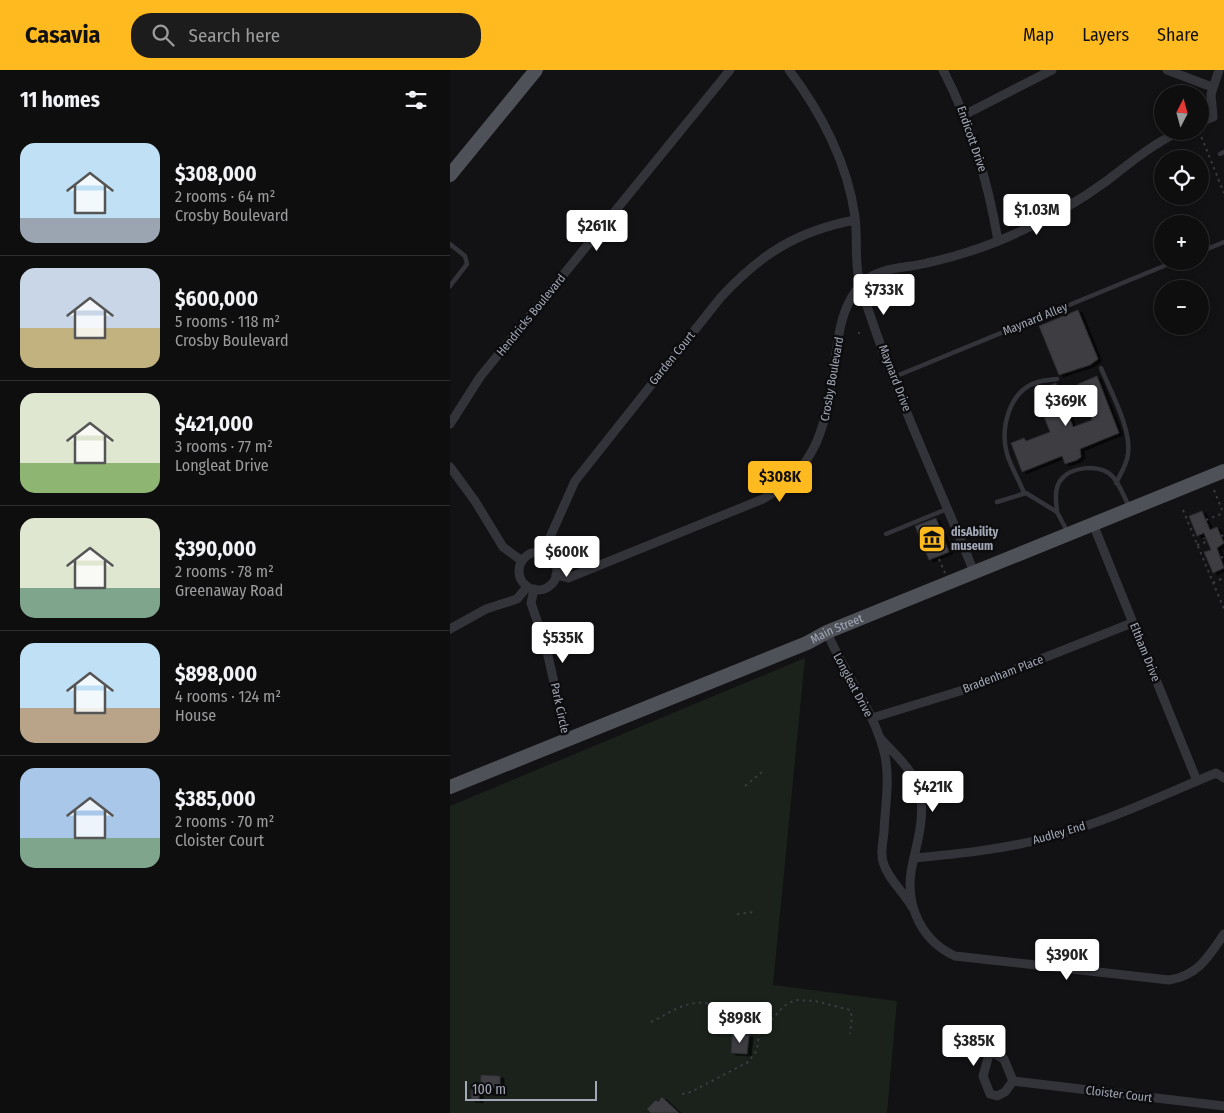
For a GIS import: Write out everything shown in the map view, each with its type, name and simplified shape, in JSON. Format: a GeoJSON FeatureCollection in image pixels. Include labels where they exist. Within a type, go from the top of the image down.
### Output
{"type":"FeatureCollection","features":[{"type":"Feature","properties":{"kind":"main road"},"geometry":{"type":"LineString","coordinates":[[450,175],[536,70]]}},
{"type":"Feature","properties":{"kind":"main road","name":"Main Street"},"geometry":{"type":"LineString","coordinates":[[450,787],[807,643],[827,632],[1224,471]]}},
{"type":"Feature","properties":{"kind":"street","name":"Hendricks Boulevard"},"geometry":{"type":"LineString","coordinates":[[450,424],[480,377],[730,70]]}},
{"type":"Feature","properties":{"kind":"street","name":"Maynard Drive"},"geometry":{"type":"LineString","coordinates":[[790,70],[834,145],[852,195],[855,220],[856,267],[860,286],[894,377],[974,572]]}},
{"type":"Feature","properties":{"kind":"street","name":"Endicott Drive"},"geometry":{"type":"LineString","coordinates":[[943,70],[964,115],[985,177],[998,241]]}},
{"type":"Feature","properties":{"kind":"street"},"geometry":{"type":"LineString","coordinates":[[964,115],[1052,70]]}},
{"type":"Feature","properties":{"kind":"street"},"geometry":{"type":"LineString","coordinates":[[1167,70],[1212,87]]}},
{"type":"Feature","properties":{"kind":"street"},"geometry":{"type":"LineString","coordinates":[[1209,119],[1214,117],[1211,106],[1212,87],[1218,70]]}},
{"type":"Feature","properties":{"kind":"street","name":"Crosby Boulevard"},"geometry":{"type":"LineString","coordinates":[[556,575],[568,578],[763,500],[792,479],[806,464],[820,437],[842,317],[853,294],[876,273],[949,258],[1027,229],[1075,202],[1132,160],[1165,140]]}},
{"type":"Feature","properties":{"kind":"street","name":"Garden Court"},"geometry":{"type":"LineString","coordinates":[[546,554],[550,537],[575,481],[721,297],[744,272],[775,249],[811,231],[855,220]]}},
{"type":"Feature","properties":{"kind":"street"},"geometry":{"type":"LineString","coordinates":[[450,467],[475,501],[503,547],[522,561]]}},
{"type":"Feature","properties":{"kind":"street","name":"Eltham Drive"},"geometry":{"type":"LineString","coordinates":[[1093,524],[1197,781]]}},
{"type":"Feature","properties":{"kind":"street"},"geometry":{"type":"LineString","coordinates":[[450,629],[486,609],[517,599],[530,588],[545,588],[554,580],[556,575],[556,565],[546,554],[530,554],[522,561],[519,572],[530,588]]}},
{"type":"Feature","properties":{"kind":"street","name":"Park Circle"},"geometry":{"type":"LineString","coordinates":[[530,588],[531,603],[546,647],[567,740]]}},
{"type":"Feature","properties":{"kind":"street","name":"Bradenham Place"},"geometry":{"type":"LineString","coordinates":[[872,718],[969,688],[1132,622]]}},
{"type":"Feature","properties":{"kind":"street","name":"Longleat Drive"},"geometry":{"type":"LineString","coordinates":[[827,632],[835,651],[872,718],[880,738],[885,757],[887,784],[881,856],[889,876],[914,911]]}},
{"type":"Feature","properties":{"kind":"street","name":"Longleat Drive"},"geometry":{"type":"LineString","coordinates":[[880,738],[904,762],[921,799],[920,829],[911,887],[914,911]]}},
{"type":"Feature","properties":{"kind":"street","name":"Audley End"},"geometry":{"type":"LineString","coordinates":[[914,858],[978,852],[1042,839],[1105,819],[1221,773]]}},
{"type":"Feature","properties":{"kind":"street"},"geometry":{"type":"LineString","coordinates":[[914,911],[928,938],[937,946],[955,956],[1169,980],[1187,976],[1202,966],[1224,934]]}},
{"type":"Feature","properties":{"kind":"street"},"geometry":{"type":"LineString","coordinates":[[990,1051],[1004,1059],[1013,1081],[1005,1092],[997,1096],[990,1094],[983,1076],[990,1051]]}},
{"type":"Feature","properties":{"kind":"street","name":"Cloister Court"},"geometry":{"type":"LineString","coordinates":[[1013,1081],[1224,1106]]}},
{"type":"Feature","properties":{"kind":"lane"},"geometry":{"type":"LineString","coordinates":[[1209,248],[1224,242]]}},
{"type":"Feature","properties":{"kind":"lane"},"geometry":{"type":"LineString","coordinates":[[450,244],[465,256],[467,264],[450,286]]}},
{"type":"Feature","properties":{"kind":"lane","name":"Maynard Alley"},"geometry":{"type":"LineString","coordinates":[[894,377],[1154,270]]}},
{"type":"Feature","properties":{"kind":"lane"},"geometry":{"type":"LineString","coordinates":[[1101,368],[1125,429],[1128,442],[1126,464],[1116,483]]}},
{"type":"Feature","properties":{"kind":"lane"},"geometry":{"type":"LineString","coordinates":[[1057,379],[1036,382],[1020,394],[1010,408],[1004,429],[1007,454],[1024,493],[1057,512]]}},
{"type":"Feature","properties":{"kind":"lane"},"geometry":{"type":"LineString","coordinates":[[1068,534],[1057,512],[1056,491],[1060,482],[1075,470],[1086,468],[1105,471],[1113,477],[1130,509]]}},
{"type":"Feature","properties":{"kind":"lane"},"geometry":{"type":"LineString","coordinates":[[997,502],[1024,493]]}},
{"type":"Feature","properties":{"kind":"lane"},"geometry":{"type":"LineString","coordinates":[[886,534],[948,508]]}},
{"type":"Feature","properties":{"kind":"path"},"geometry":{"type":"LineString","coordinates":[[1203,140],[1224,193]]}},
{"type":"Feature","properties":{"kind":"path"},"geometry":{"type":"LineString","coordinates":[[1206,520],[1221,514],[1223,510],[1214,490]]}},
{"type":"Feature","properties":{"kind":"path"},"geometry":{"type":"LineString","coordinates":[[1183,510],[1224,609]]}},
{"type":"Feature","properties":{"kind":"path"},"geometry":{"type":"LineString","coordinates":[[1204,538],[1207,546]]}},
{"type":"Feature","properties":{"kind":"path"},"geometry":{"type":"LineString","coordinates":[[1197,545],[1206,542]]}},
{"type":"Feature","properties":{"kind":"path"},"geometry":{"type":"LineString","coordinates":[[940,559],[945,573]]}},
{"type":"Feature","properties":{"kind":"path"},"geometry":{"type":"LineString","coordinates":[[1219,576],[1222,583]]}},
{"type":"Feature","properties":{"kind":"path"},"geometry":{"type":"LineString","coordinates":[[1213,583],[1221,579]]}},
{"type":"Feature","properties":{"kind":"path"},"geometry":{"type":"LineString","coordinates":[[745,786],[763,772]]}},
{"type":"Feature","properties":{"kind":"path"},"geometry":{"type":"LineString","coordinates":[[737,914],[753,912]]}},
{"type":"Feature","properties":{"kind":"path"},"geometry":{"type":"LineString","coordinates":[[682,1094],[692,1092],[748,1062],[757,1050],[759,1034],[784,1006],[800,999],[828,1003],[850,1010],[852,1012],[850,1034]]}},
{"type":"Feature","properties":{"kind":"path"},"geometry":{"type":"LineString","coordinates":[[651,1022],[690,1004],[706,1004],[729,1011],[759,1034]]}},
{"type":"Feature","properties":{"kind":"shaded area"},"geometry":{"type":"Polygon","coordinates":[[[805,658],[773,985],[897,1001],[887,1113],[450,1113],[450,806],[805,658]]]}},
{"type":"Feature","properties":{"kind":"building"},"geometry":{"type":"Polygon","coordinates":[[[1078,310],[1098,359],[1090,365],[1059,375],[1039,326],[1078,310]]]}},
{"type":"Feature","properties":{"kind":"building"},"geometry":{"type":"Polygon","coordinates":[[[1097,376],[1119,433],[1080,449],[1081,457],[1077,460],[1065,464],[1062,456],[1022,472],[1011,443],[1024,438],[1026,441],[1050,432],[1034,391],[1056,383],[1073,427],[1092,420],[1078,384],[1097,376]]]}},
{"type":"Feature","properties":{"kind":"building"},"geometry":{"type":"Polygon","coordinates":[[[1202,511],[1210,530],[1217,527],[1224,543],[1217,548],[1224,568],[1213,573],[1204,552],[1211,550],[1204,533],[1197,536],[1189,516],[1202,511]]]}},
{"type":"Feature","properties":{"kind":"building","name":"disAbility museum"},"geometry":{"type":"Polygon","coordinates":[[[936,518],[949,552],[929,560],[915,526],[936,518]]]}},
{"type":"Feature","properties":{"kind":"building"},"geometry":{"type":"Polygon","coordinates":[[[732,1034],[749,1035],[747,1054],[731,1053],[732,1034]]]}},
{"type":"Feature","properties":{"kind":"building"},"geometry":{"type":"Polygon","coordinates":[[[481,1075],[500,1076],[500,1088],[491,1087],[491,1093],[480,1092],[481,1075]]]}},
{"type":"Feature","properties":{"kind":"building"},"geometry":{"type":"Polygon","coordinates":[[[471,1090],[479,1090],[479,1101],[471,1100],[471,1090]]]}},
{"type":"Feature","properties":{"kind":"building"},"geometry":{"type":"Polygon","coordinates":[[[662,1097],[679,1113],[651,1113],[647,1109],[662,1097]]]}},
{"type":"Feature","properties":{"kind":"place","name":"disAbility museum"},"geometry":{"type":"Point","coordinates":[932,539]}}]}
